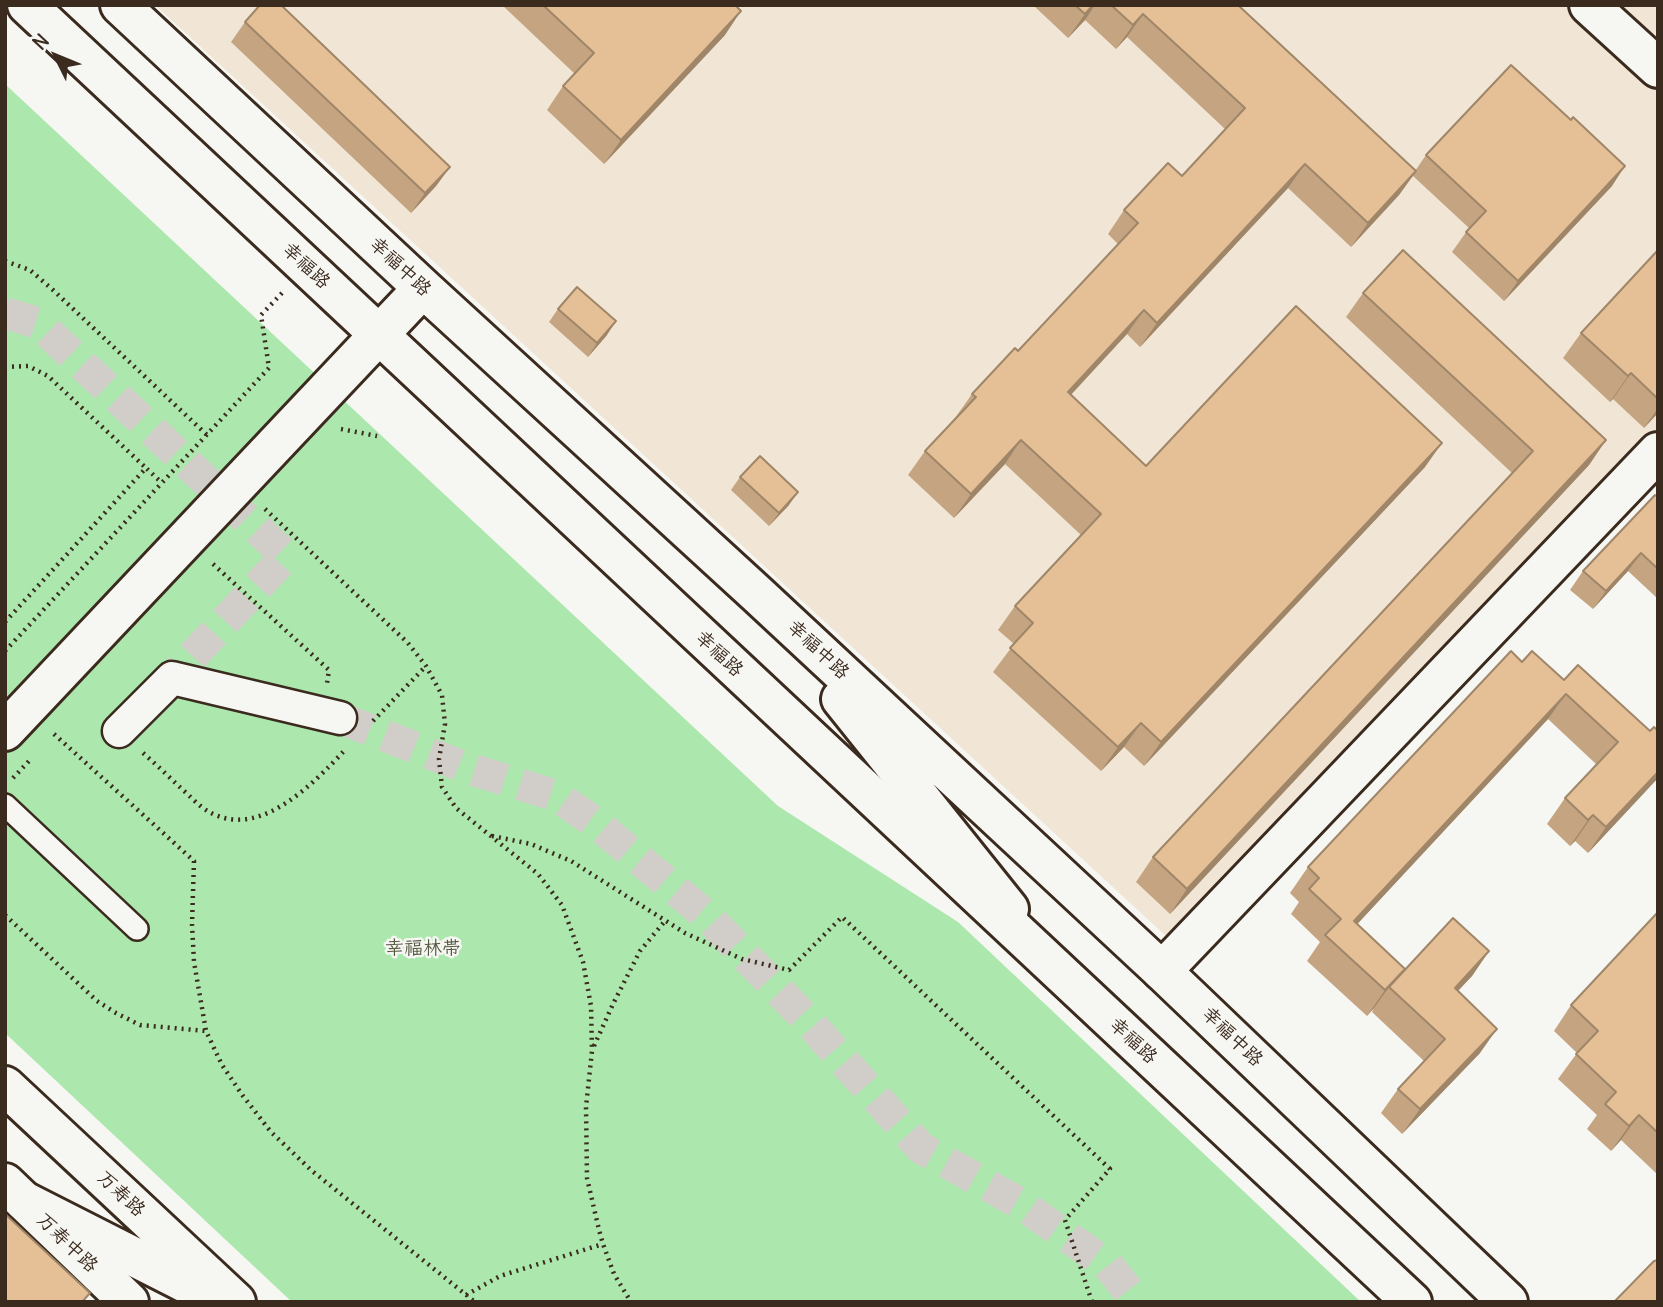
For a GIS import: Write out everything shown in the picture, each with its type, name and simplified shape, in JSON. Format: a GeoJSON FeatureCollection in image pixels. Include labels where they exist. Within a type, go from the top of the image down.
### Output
{"type":"FeatureCollection","features":[{"type":"Feature","properties":{"kind":"main road","name":"幸福路"},"geometry":{"type":"LineString","coordinates":[[27,5],[1412,1302]]}},
{"type":"Feature","properties":{"kind":"main road","name":"幸福中路"},"geometry":{"type":"LineString","coordinates":[[120,5],[1162,971],[1508,1302]]}},
{"type":"Feature","properties":{"kind":"main road"},"geometry":{"type":"LineString","coordinates":[[1589,5],[1658,68]]}},
{"type":"Feature","properties":{"kind":"main road"},"geometry":{"type":"LineString","coordinates":[[5,732],[423,288]]}},
{"type":"Feature","properties":{"kind":"main road"},"geometry":{"type":"LineString","coordinates":[[1162,971],[1654,463]]}},
{"type":"Feature","properties":{"kind":"main road"},"geometry":{"type":"LineString","coordinates":[[757,594],[1061,973]]}},
{"type":"Feature","properties":{"kind":"main road","name":"万寿路"},"geometry":{"type":"LineString","coordinates":[[5,1086],[236,1302]]}},
{"type":"Feature","properties":{"kind":"main road"},"geometry":{"type":"LineString","coordinates":[[15,1192],[223,1302]]}},
{"type":"Feature","properties":{"kind":"main road","name":"万寿中路"},"geometry":{"type":"LineString","coordinates":[[15,1192],[129,1302]]}},
{"type":"Feature","properties":{"kind":"street"},"geometry":{"type":"LineString","coordinates":[[119,732],[172,678],[352,724]]}},
{"type":"Feature","properties":{"kind":"lane"},"geometry":{"type":"LineString","coordinates":[[5,805],[137,929]]}},
{"type":"Feature","properties":{"kind":"path"},"geometry":{"type":"LineString","coordinates":[[5,261],[30,270],[46,283],[207,435]]}},
{"type":"Feature","properties":{"kind":"path"},"geometry":{"type":"LineString","coordinates":[[5,651],[269,369],[261,315],[306,267]]}},
{"type":"Feature","properties":{"kind":"path"},"geometry":{"type":"LineString","coordinates":[[5,367],[28,366],[48,376],[162,483]]}},
{"type":"Feature","properties":{"kind":"path"},"geometry":{"type":"LineString","coordinates":[[5,622],[146,468]]}},
{"type":"Feature","properties":{"kind":"path"},"geometry":{"type":"LineString","coordinates":[[264,509],[408,643],[426,666],[442,695],[445,724],[439,760],[442,787],[456,808],[538,874],[562,905],[583,962],[591,1006],[592,1051],[586,1107],[587,1178],[603,1244],[614,1274],[631,1302]]}},
{"type":"Feature","properties":{"kind":"path"},"geometry":{"type":"LineString","coordinates":[[213,564],[328,670]]}},
{"type":"Feature","properties":{"kind":"path"},"geometry":{"type":"LineString","coordinates":[[352,724],[426,666]]}},
{"type":"Feature","properties":{"kind":"path"},"geometry":{"type":"LineString","coordinates":[[119,732],[204,808],[224,819],[244,820],[291,802],[346,750]]}},
{"type":"Feature","properties":{"kind":"path"},"geometry":{"type":"LineString","coordinates":[[54,734],[194,861],[194,962],[206,1031],[229,1076],[243,1096],[271,1132],[312,1170],[475,1302]]}},
{"type":"Feature","properties":{"kind":"path"},"geometry":{"type":"LineString","coordinates":[[491,835],[531,844],[571,861],[685,933],[741,959],[789,970],[842,917],[1110,1169],[1065,1220],[1092,1302]]}},
{"type":"Feature","properties":{"kind":"path"},"geometry":{"type":"LineString","coordinates":[[5,915],[97,1001],[116,1013],[140,1025],[206,1031]]}},
{"type":"Feature","properties":{"kind":"path"},"geometry":{"type":"LineString","coordinates":[[592,1051],[612,1004],[640,951],[665,920]]}},
{"type":"Feature","properties":{"kind":"path"},"geometry":{"type":"LineString","coordinates":[[466,1295],[499,1276],[603,1244]]}},
{"type":"Feature","properties":{"kind":"shaded area"},"geometry":{"type":"Polygon","coordinates":[[[155,5],[1658,5],[1658,429],[1167,937],[155,5]]]}},
{"type":"Feature","properties":{"kind":"green space","name":"幸福林带"},"geometry":{"type":"Polygon","coordinates":[[[5,84],[778,806],[958,922],[1361,1302],[292,1302],[5,1033],[5,84]]]}},
{"type":"Feature","properties":{"kind":"building"},"geometry":{"type":"Polygon","coordinates":[[[260,5],[281,5],[450,167],[425,193],[245,22],[260,5]]]}},
{"type":"Feature","properties":{"kind":"building"},"geometry":{"type":"Polygon","coordinates":[[[543,5],[735,5],[741,11],[621,140],[563,86],[594,53],[543,5]]]}},
{"type":"Feature","properties":{"kind":"building"},"geometry":{"type":"Polygon","coordinates":[[[1075,5],[1093,5],[1085,14],[1075,5]]]}},
{"type":"Feature","properties":{"kind":"building"},"geometry":{"type":"Polygon","coordinates":[[[1111,5],[1238,5],[1416,171],[1368,223],[1305,164],[1157,323],[1144,310],[1068,392],[1146,466],[1296,306],[1442,443],[1161,742],[1141,723],[1118,747],[1010,648],[1033,623],[1015,606],[1101,514],[1021,440],[971,494],[925,451],[976,397],[972,394],[1015,348],[1018,351],[1138,223],[1124,210],[1168,163],[1182,176],[1245,108],[1143,14],[1133,25],[1111,5]]]}},
{"type":"Feature","properties":{"kind":"building"},"geometry":{"type":"Polygon","coordinates":[[[1511,65],[1571,120],[1573,117],[1625,166],[1518,281],[1466,232],[1486,211],[1426,155],[1511,65]]]}},
{"type":"Feature","properties":{"kind":"building"},"geometry":{"type":"Polygon","coordinates":[[[1403,250],[1606,440],[1187,889],[1153,857],[1533,451],[1363,293],[1403,250]]]}},
{"type":"Feature","properties":{"kind":"building"},"geometry":{"type":"Polygon","coordinates":[[[1658,250],[1658,399],[1631,373],[1628,376],[1581,333],[1658,250]]]}},
{"type":"Feature","properties":{"kind":"building"},"geometry":{"type":"Polygon","coordinates":[[[577,287],[616,321],[597,343],[558,309],[577,287]]]}},
{"type":"Feature","properties":{"kind":"building"},"geometry":{"type":"Polygon","coordinates":[[[760,456],[798,492],[779,513],[740,477],[760,456]]]}},
{"type":"Feature","properties":{"kind":"building"},"geometry":{"type":"Polygon","coordinates":[[[1655,495],[1658,497],[1658,569],[1641,553],[1606,591],[1583,571],[1655,495]]]}},
{"type":"Feature","properties":{"kind":"building"},"geometry":{"type":"Polygon","coordinates":[[[1511,651],[1522,662],[1532,651],[1564,680],[1578,665],[1650,731],[1654,727],[1658,731],[1658,772],[1606,827],[1593,815],[1588,820],[1565,798],[1618,742],[1566,694],[1354,921],[1405,969],[1385,990],[1325,935],[1341,919],[1309,889],[1319,878],[1308,867],[1511,651]]]}},
{"type":"Feature","properties":{"kind":"building"},"geometry":{"type":"Polygon","coordinates":[[[1658,912],[1658,1133],[1639,1115],[1629,1126],[1605,1104],[1616,1092],[1576,1054],[1598,1031],[1571,1005],[1658,912]]]}},
{"type":"Feature","properties":{"kind":"building"},"geometry":{"type":"Polygon","coordinates":[[[1453,918],[1489,951],[1455,988],[1497,1029],[1420,1109],[1398,1089],[1445,1039],[1389,987],[1453,918]]]}},
{"type":"Feature","properties":{"kind":"building"},"geometry":{"type":"Polygon","coordinates":[[[5,1214],[90,1293],[82,1302],[5,1302],[5,1214]]]}},
{"type":"Feature","properties":{"kind":"building"},"geometry":{"type":"Polygon","coordinates":[[[1658,1260],[1658,1302],[1614,1302],[1654,1261],[1658,1260]]]}},
{"type":"Feature","properties":{"kind":"tunnel"},"geometry":{"type":"LineString","coordinates":[[5,313],[38,323],[286,556],[172,678]]}},
{"type":"Feature","properties":{"kind":"tunnel"},"geometry":{"type":"LineString","coordinates":[[340,718],[464,767],[557,796],[597,824],[707,916],[809,1022],[921,1148],[1021,1204],[1108,1265],[1137,1302]]}}]}
